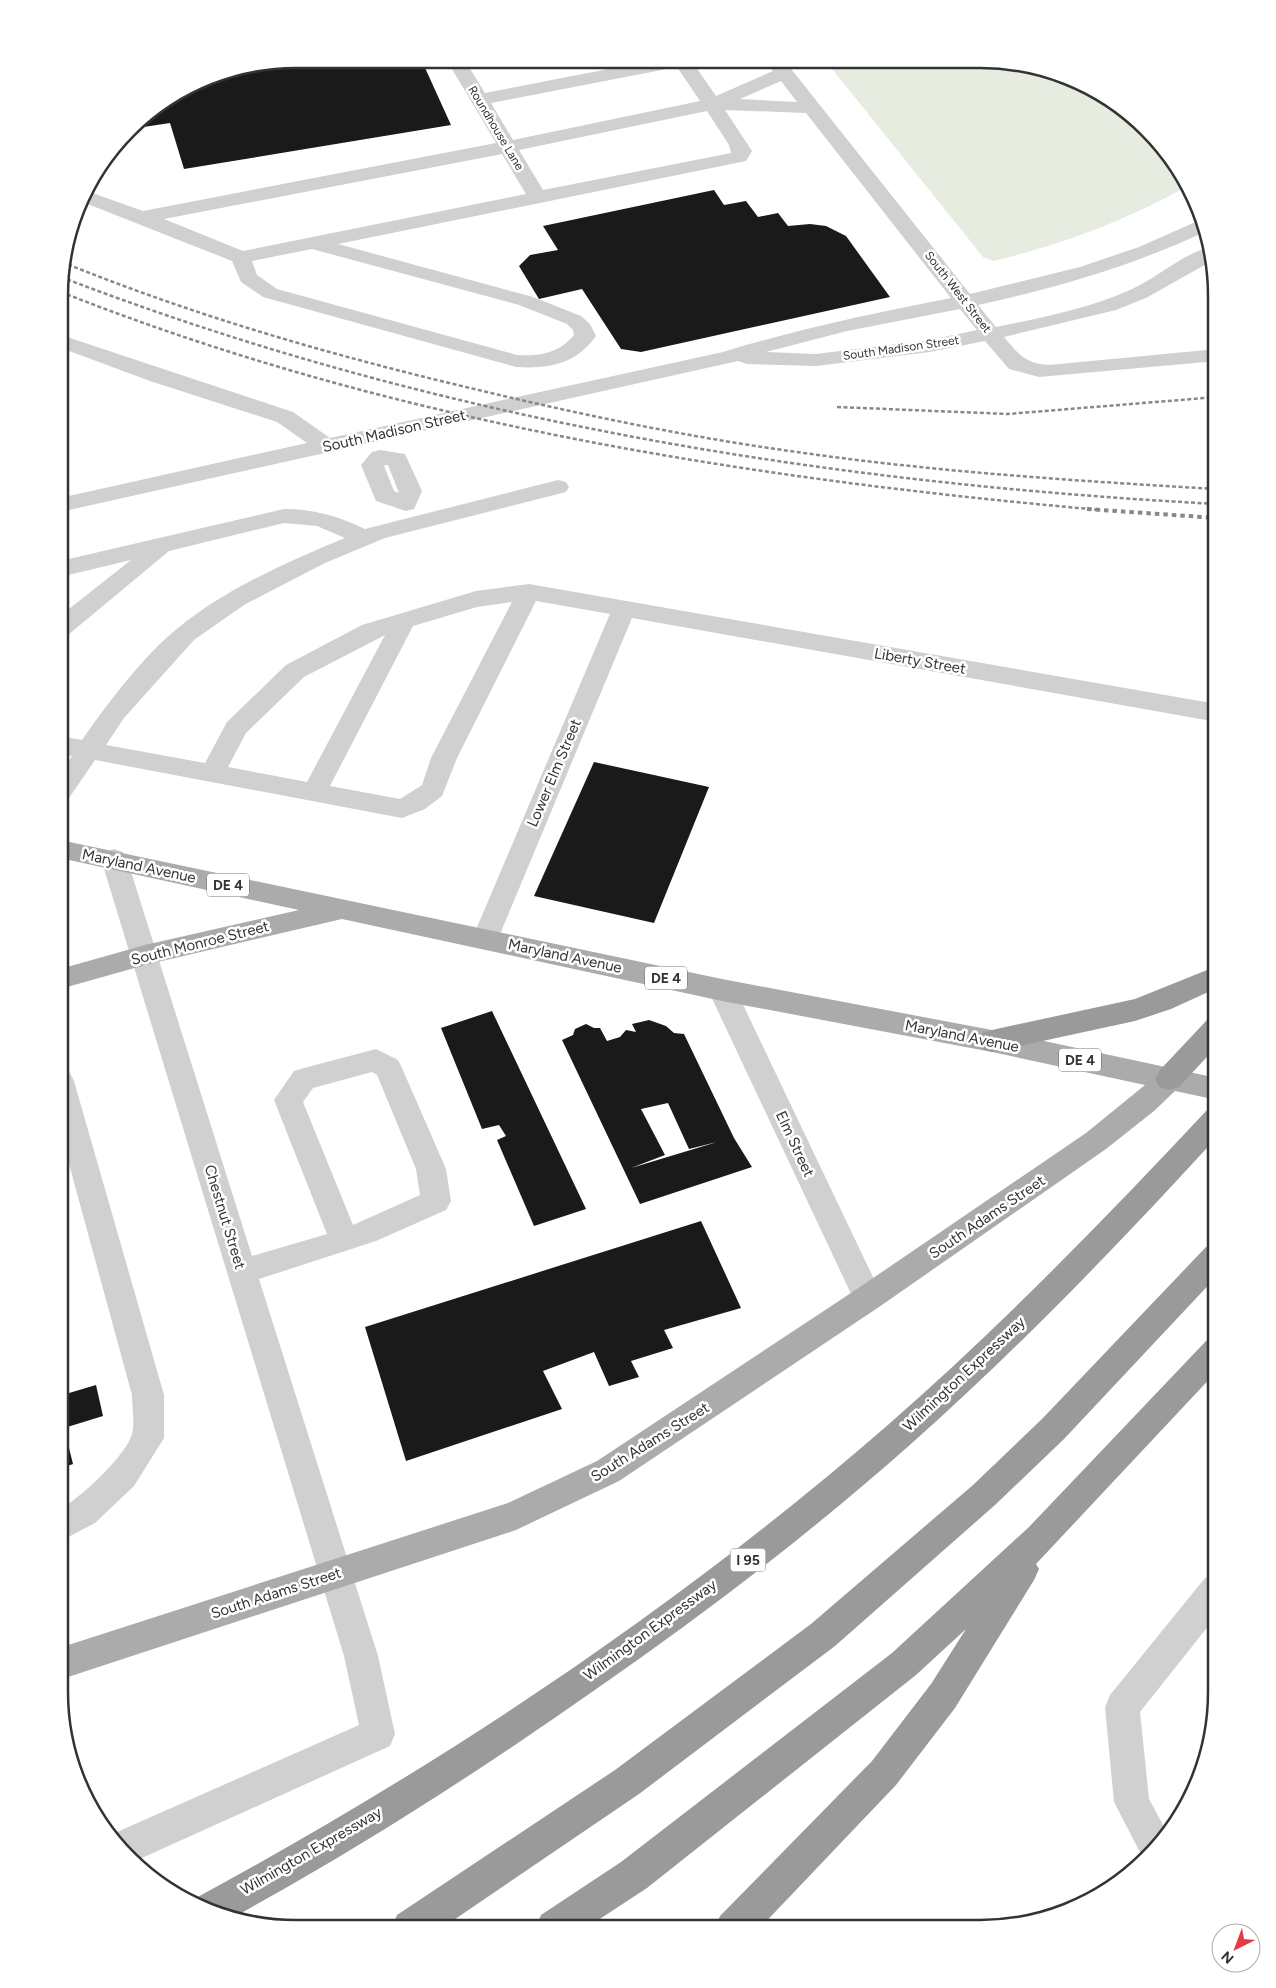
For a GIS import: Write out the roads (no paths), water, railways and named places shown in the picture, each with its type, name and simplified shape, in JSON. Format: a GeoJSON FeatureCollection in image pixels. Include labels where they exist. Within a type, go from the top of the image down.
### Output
{"type":"FeatureCollection","features":[{"type":"Feature","properties":{"kind":"highway"},"geometry":{"type":"LineString","coordinates":[[992,1041],[1135,1010],[1161,1002],[1208,980]]}},
{"type":"Feature","properties":{"kind":"highway"},"geometry":{"type":"LineString","coordinates":[[1169,1079],[1208,1038]]}},
{"type":"Feature","properties":{"kind":"highway","name":"Wilmington Expressway"},"geometry":{"type":"LineString","coordinates":[[217,1906],[330,1842],[444,1773],[651,1632],[743,1564],[825,1498],[981,1360],[1118,1224],[1208,1128]]}},
{"type":"Feature","properties":{"kind":"highway"},"geometry":{"type":"LineString","coordinates":[[422,1920],[627,1782],[823,1635],[984,1495],[1066,1415],[1208,1265]]}},
{"type":"Feature","properties":{"kind":"highway"},"geometry":{"type":"LineString","coordinates":[[566,1920],[634,1874],[904,1664],[1041,1538],[1208,1360]]}},
{"type":"Feature","properties":{"kind":"highway"},"geometry":{"type":"LineString","coordinates":[[741,1920],[884,1773],[942,1696],[1041,1538]]}},
{"type":"Feature","properties":{"kind":"main road","name":"Maryland Avenue"},"geometry":{"type":"LineString","coordinates":[[68,851],[114,859],[341,910],[722,990],[992,1041],[1208,1087]]}},
{"type":"Feature","properties":{"kind":"main road","name":"South Monroe Street"},"geometry":{"type":"LineString","coordinates":[[68,977],[145,955],[341,910]]}},
{"type":"Feature","properties":{"kind":"main road","name":"South Adams Street"},"geometry":{"type":"LineString","coordinates":[[68,1661],[516,1515],[608,1471],[868,1298],[1096,1141],[1144,1103],[1169,1079]]}},
{"type":"Feature","properties":{"kind":"street","name":"Roundhouse Lane"},"geometry":{"type":"LineString","coordinates":[[464,68],[480,100],[537,196]]}},
{"type":"Feature","properties":{"kind":"street"},"geometry":{"type":"LineString","coordinates":[[480,100],[642,68]]}},
{"type":"Feature","properties":{"kind":"street"},"geometry":{"type":"LineString","coordinates":[[90,198],[241,257],[739,156],[742,152],[739,145],[688,68]]}},
{"type":"Feature","properties":{"kind":"street"},"geometry":{"type":"LineString","coordinates":[[713,104],[778,68]]}},
{"type":"Feature","properties":{"kind":"street","name":"South West Street"},"geometry":{"type":"LineString","coordinates":[[781,68],[1012,361],[1031,371],[1208,357]]}},
{"type":"Feature","properties":{"kind":"street"},"geometry":{"type":"LineString","coordinates":[[142,217],[507,147],[713,104],[813,108]]}},
{"type":"Feature","properties":{"kind":"street","name":"South Madison Street"},"geometry":{"type":"LineString","coordinates":[[68,504],[728,357],[775,341],[1028,290],[1105,267],[1162,246],[1198,228]]}},
{"type":"Feature","properties":{"kind":"street"},"geometry":{"type":"LineString","coordinates":[[241,257],[248,278],[270,293],[516,360],[539,362],[553,360],[576,349],[585,336],[583,328],[574,320],[526,301],[311,242]]}},
{"type":"Feature","properties":{"kind":"street","name":"South Madison Street"},"geometry":{"type":"LineString","coordinates":[[728,357],[816,360],[930,346],[1076,316],[1139,294],[1205,257]]}},
{"type":"Feature","properties":{"kind":"street"},"geometry":{"type":"LineString","coordinates":[[68,344],[158,376],[285,417],[326,446]]}},
{"type":"Feature","properties":{"kind":"street"},"geometry":{"type":"LineString","coordinates":[[368,437],[380,457],[372,465],[384,496],[412,513]]}},
{"type":"Feature","properties":{"kind":"street"},"geometry":{"type":"LineString","coordinates":[[68,780],[114,712],[186,634],[236,599],[412,513],[558,487]]}},
{"type":"Feature","properties":{"kind":"street"},"geometry":{"type":"LineString","coordinates":[[68,567],[284,516],[322,518],[364,538]]}},
{"type":"Feature","properties":{"kind":"street"},"geometry":{"type":"LineString","coordinates":[[68,623],[164,545]]}},
{"type":"Feature","properties":{"kind":"street"},"geometry":{"type":"LineString","coordinates":[[68,747],[402,809],[416,804],[433,790],[444,758],[529,592]]}},
{"type":"Feature","properties":{"kind":"street","name":"Liberty Street"},"geometry":{"type":"LineString","coordinates":[[212,774],[236,728],[294,671],[370,631],[476,599],[529,592],[1208,711]]}},
{"type":"Feature","properties":{"kind":"street","name":"Lower Elm Street"},"geometry":{"type":"LineString","coordinates":[[486,939],[624,608]]}},
{"type":"Feature","properties":{"kind":"street"},"geometry":{"type":"LineString","coordinates":[[314,792],[404,620]]}},
{"type":"Feature","properties":{"kind":"street","name":"Chestnut Street"},"geometry":{"type":"LineString","coordinates":[[114,859],[361,1656],[378,1734],[127,1846]]}},
{"type":"Feature","properties":{"kind":"street","name":"Elm Street"},"geometry":{"type":"LineString","coordinates":[[722,990],[868,1298]]}},
{"type":"Feature","properties":{"kind":"street"},"geometry":{"type":"LineString","coordinates":[[242,1272],[344,1240],[402,1220],[436,1202],[431,1169],[424,1152],[388,1068],[376,1060],[304,1079],[288,1100],[344,1240]]}},
{"type":"Feature","properties":{"kind":"street"},"geometry":{"type":"LineString","coordinates":[[68,1110],[148,1395],[148,1438],[123,1476],[84,1513],[68,1522]]}},
{"type":"Feature","properties":{"kind":"street"},"geometry":{"type":"LineString","coordinates":[[1153,1842],[1132,1802],[1122,1707],[1208,1600]]}},
{"type":"Feature","properties":{"kind":"railway"},"geometry":{"type":"LineString","coordinates":[[69,265],[162,300],[315,348],[470,388],[633,424],[756,446],[902,465],[1059,479],[1208,488]]}},
{"type":"Feature","properties":{"kind":"railway"},"geometry":{"type":"LineString","coordinates":[[68,280],[201,327],[343,370],[486,406],[630,436],[775,461],[922,480],[1069,494],[1208,503]]}},
{"type":"Feature","properties":{"kind":"railway"},"geometry":{"type":"LineString","coordinates":[[68,295],[186,338],[314,377],[442,410],[573,438],[704,462],[836,481],[1100,510]]}},
{"type":"Feature","properties":{"kind":"railway"},"geometry":{"type":"LineString","coordinates":[[837,407],[1008,414],[1208,398]]}},
{"type":"Feature","properties":{"kind":"railway"},"geometry":{"type":"LineString","coordinates":[[1087,509],[1100,510]]}},
{"type":"Feature","properties":{"kind":"railway"},"geometry":{"type":"LineString","coordinates":[[1100,510],[1208,517]]}}]}
